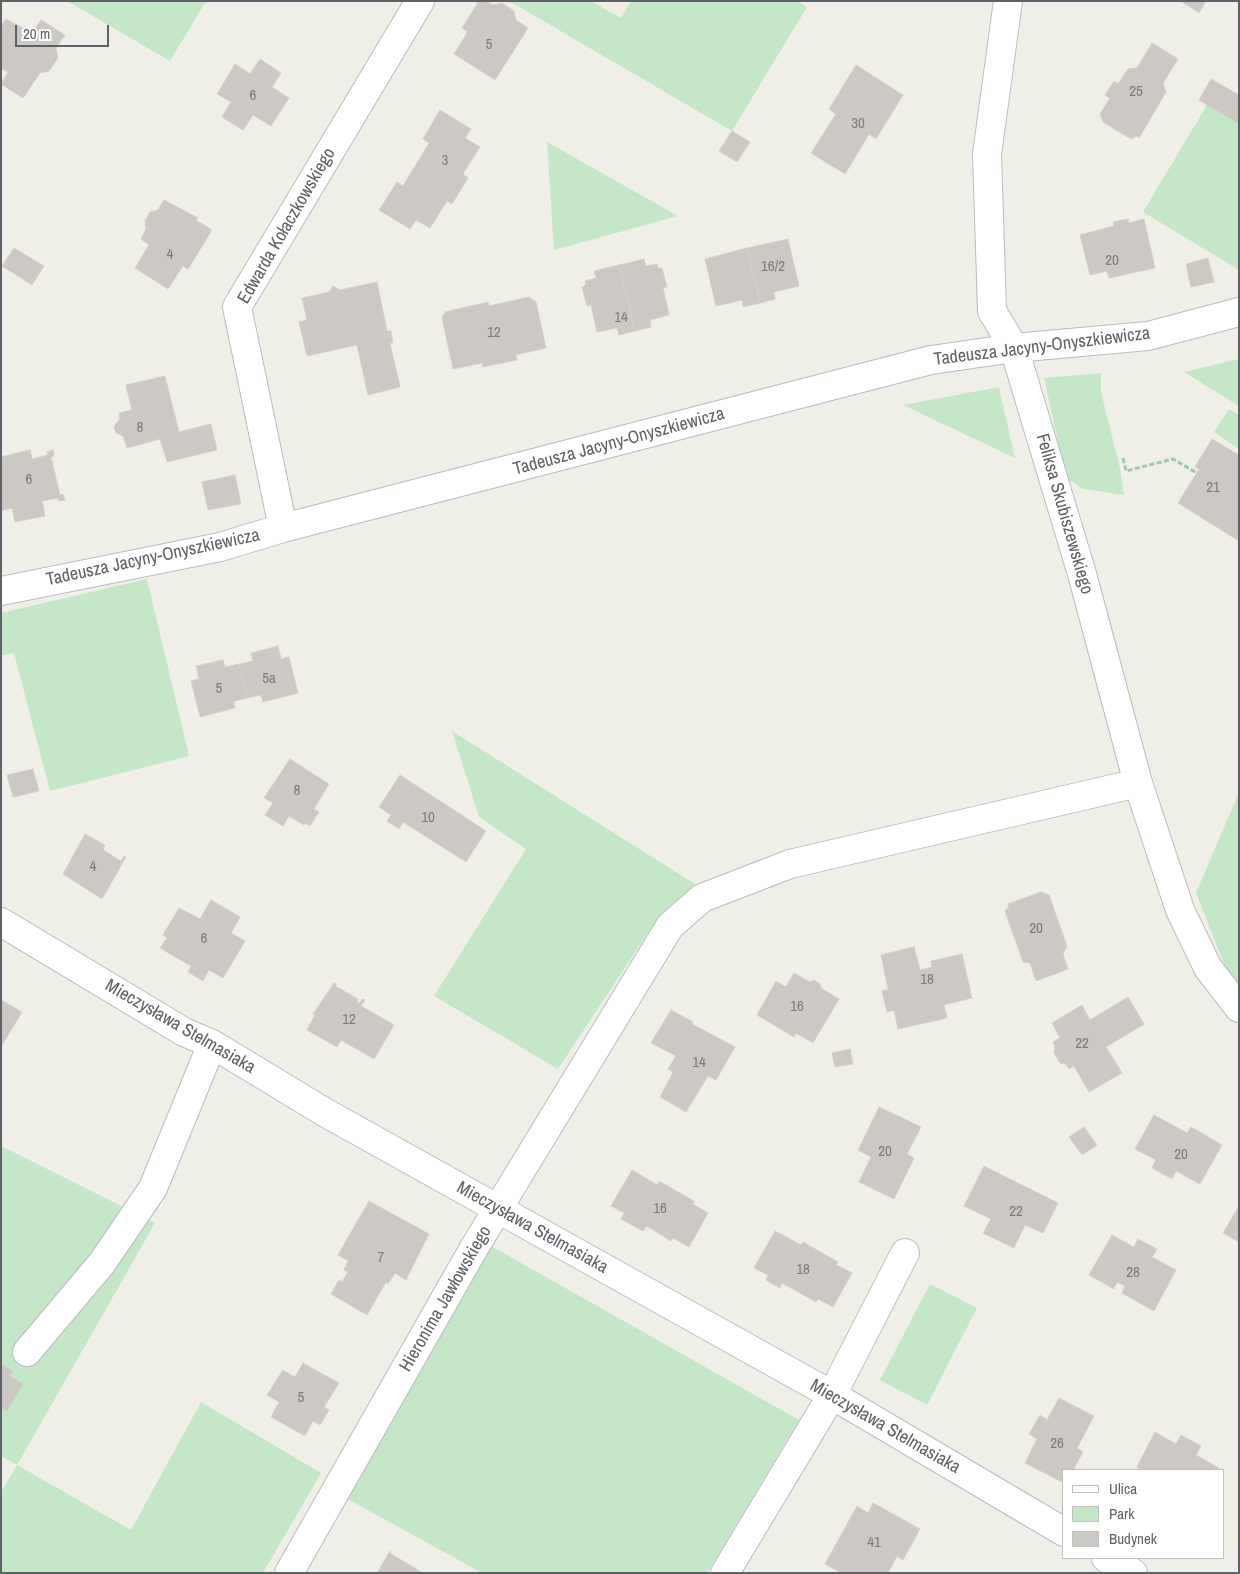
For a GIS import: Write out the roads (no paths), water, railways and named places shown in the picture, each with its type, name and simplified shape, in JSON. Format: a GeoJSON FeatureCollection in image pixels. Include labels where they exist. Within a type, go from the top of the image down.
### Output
{"type":"FeatureCollection","features":[{"type":"Feature","properties":{"kind":"street","name":"Edwarda Kołaczkowskiego"},"geometry":{"type":"LineString","coordinates":[[283,528],[237,307],[420,1]]}},
{"type":"Feature","properties":{"kind":"street","name":"Feliksa Skubiszewskiego"},"geometry":{"type":"LineString","coordinates":[[1008,1],[987,154],[992,311],[1014,348],[1082,574],[1138,782],[1180,910],[1208,968],[1239,1008]]}},
{"type":"Feature","properties":{"kind":"street","name":"Tadeusza Jacyny-Onyszkiewicza"},"geometry":{"type":"LineString","coordinates":[[1,591],[220,547],[283,528],[931,360],[1014,348],[1148,336],[1239,312]]}},
{"type":"Feature","properties":{"kind":"street","name":"Hieronima Jawłowskiego"},"geometry":{"type":"LineString","coordinates":[[288,1573],[474,1248],[499,1210],[670,926],[702,898],[790,864],[1138,782]]}},
{"type":"Feature","properties":{"kind":"street","name":"Mieczysława Stelmasiaka"},"geometry":{"type":"LineString","coordinates":[[1,922],[184,1032],[212,1044],[326,1113],[832,1395],[1062,1531]]}},
{"type":"Feature","properties":{"kind":"street"},"geometry":{"type":"LineString","coordinates":[[27,1352],[102,1264],[154,1188],[212,1044]]}},
{"type":"Feature","properties":{"kind":"street"},"geometry":{"type":"LineString","coordinates":[[726,1573],[832,1395],[905,1253]]}},
{"type":"Feature","properties":{"kind":"street"},"geometry":{"type":"LineString","coordinates":[[1106,1563],[1133,1573]]}}]}
